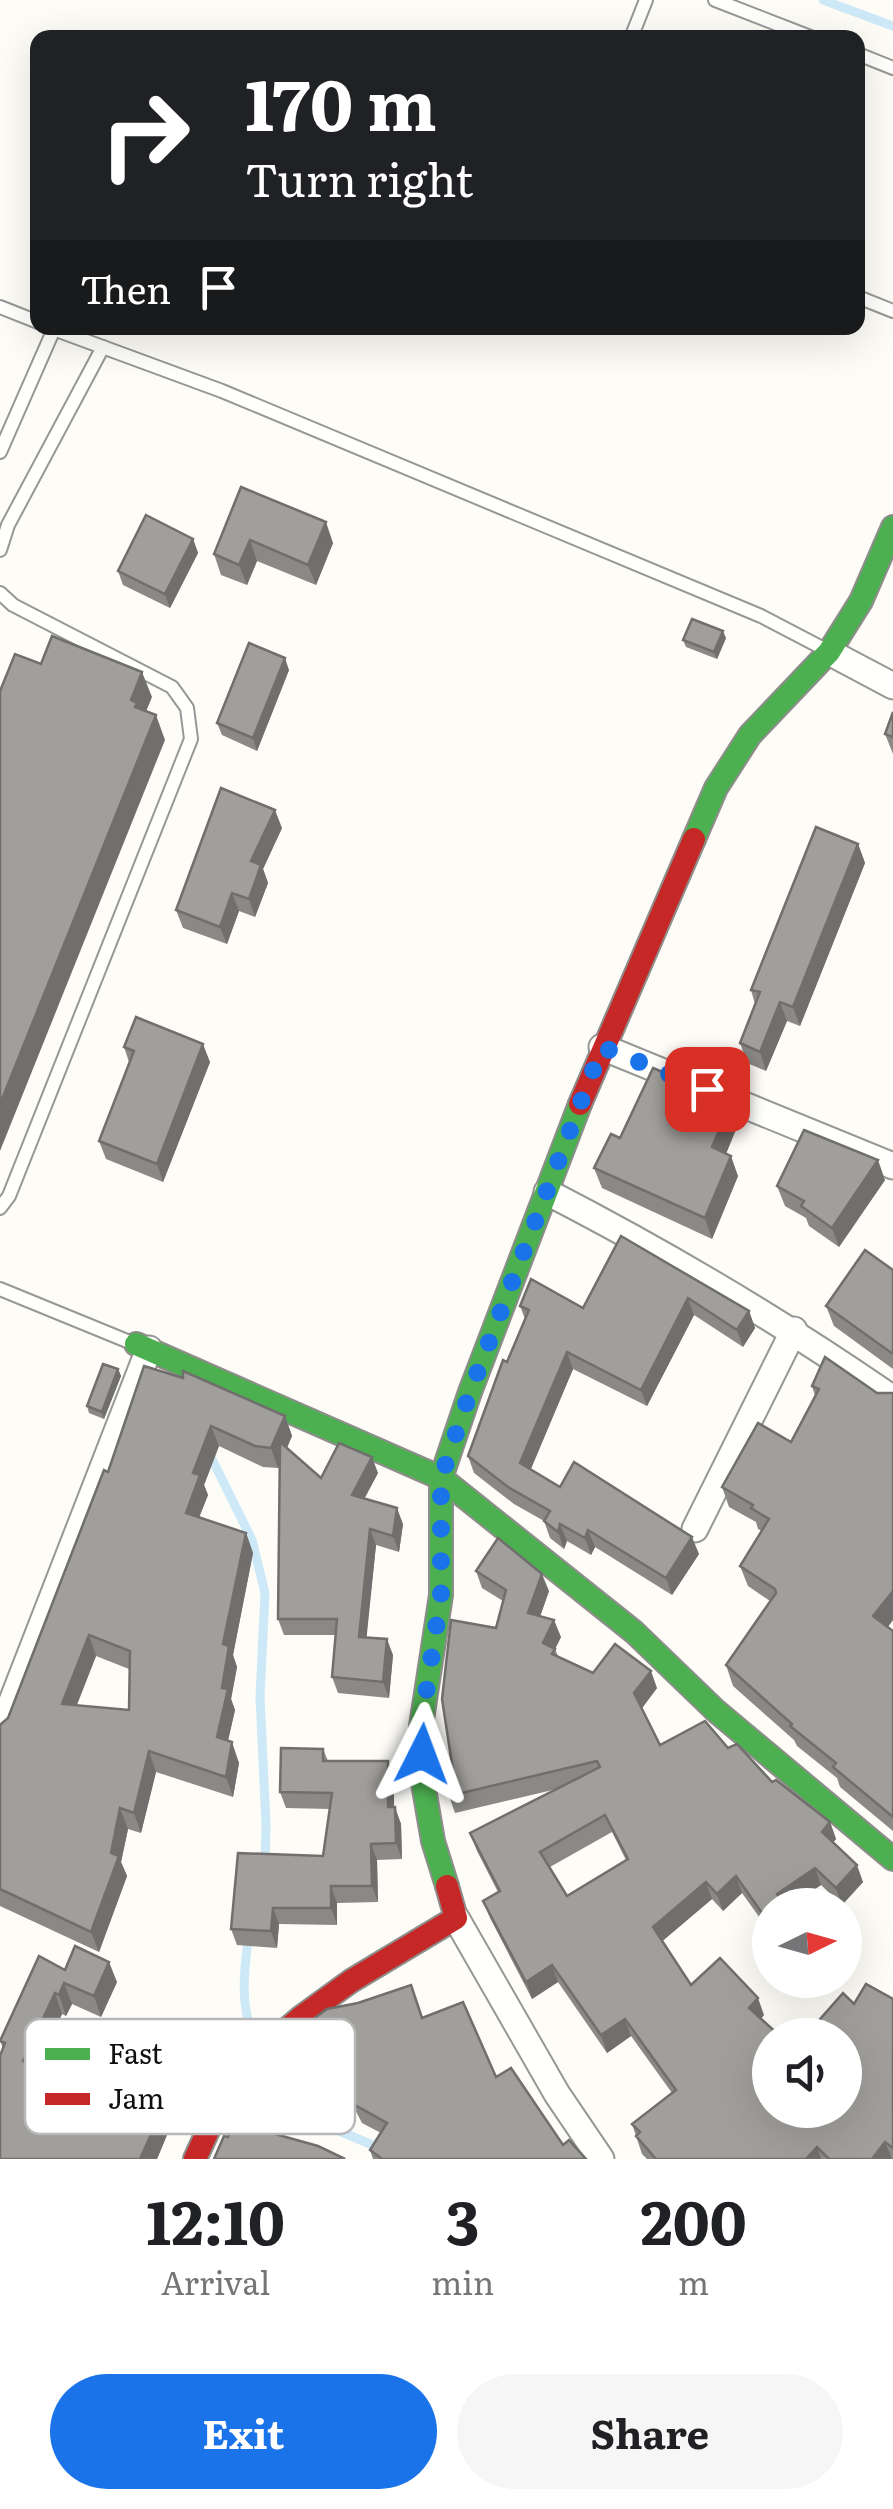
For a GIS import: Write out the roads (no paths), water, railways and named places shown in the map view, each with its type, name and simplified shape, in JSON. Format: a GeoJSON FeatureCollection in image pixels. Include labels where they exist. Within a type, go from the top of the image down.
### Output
{"type":"FeatureCollection","features":[{"type":"Feature","properties":{"kind":"street"},"geometry":{"type":"LineString","coordinates":[[601,2159],[557,2094],[456,1918],[433,1841],[422,1783],[421,1726],[441,1596],[441,1478],[602,1047],[716,788],[750,735],[829,652],[861,601],[893,526]]}},
{"type":"Feature","properties":{"kind":"street"},"geometry":{"type":"LineString","coordinates":[[829,652],[893,686]]}},
{"type":"Feature","properties":{"kind":"street"},"geometry":{"type":"LineString","coordinates":[[602,1047],[893,1166]]}},
{"type":"Feature","properties":{"kind":"street"},"geometry":{"type":"LineString","coordinates":[[547,1192],[659,1250],[794,1330],[893,1399]]}},
{"type":"Feature","properties":{"kind":"street"},"geometry":{"type":"LineString","coordinates":[[694,1529],[794,1330]]}},
{"type":"Feature","properties":{"kind":"street"},"geometry":{"type":"LineString","coordinates":[[0,1732],[143,1347],[441,1478],[634,1632],[716,1712],[893,1859]]}},
{"type":"Feature","properties":{"kind":"street"},"geometry":{"type":"LineString","coordinates":[[299,2019],[351,1981],[456,1918]]}},
{"type":"Feature","properties":{"kind":"street"},"geometry":{"type":"LineString","coordinates":[[195,2159],[207,2134]]}},
{"type":"Feature","properties":{"kind":"lane"},"geometry":{"type":"LineString","coordinates":[[634,30],[646,0]]}},
{"type":"Feature","properties":{"kind":"lane"},"geometry":{"type":"LineString","coordinates":[[716,0],[793,30]]}},
{"type":"Feature","properties":{"kind":"lane"},"geometry":{"type":"LineString","coordinates":[[865,57],[893,68]]}},
{"type":"Feature","properties":{"kind":"lane"},"geometry":{"type":"LineString","coordinates":[[865,300],[893,311]]}},
{"type":"Feature","properties":{"kind":"lane"},"geometry":{"type":"LineString","coordinates":[[0,307],[30,319]]}},
{"type":"Feature","properties":{"kind":"lane"},"geometry":{"type":"LineString","coordinates":[[0,452],[49,335]]}},
{"type":"Feature","properties":{"kind":"lane"},"geometry":{"type":"LineString","coordinates":[[71,335],[222,392],[761,616],[829,652]]}},
{"type":"Feature","properties":{"kind":"lane"},"geometry":{"type":"LineString","coordinates":[[0,550],[8,526],[103,347]]}},
{"type":"Feature","properties":{"kind":"lane"},"geometry":{"type":"LineString","coordinates":[[0,593],[13,605],[172,687],[186,708],[191,739],[9,1196],[0,1208]]}},
{"type":"Feature","properties":{"kind":"lane"},"geometry":{"type":"LineString","coordinates":[[0,1289],[143,1347]]}},
{"type":"Feature","properties":{"kind":"waterway"},"geometry":{"type":"LineString","coordinates":[[823,0],[893,26]]}},
{"type":"Feature","properties":{"kind":"waterway"},"geometry":{"type":"LineString","coordinates":[[209,1453],[252,1540],[265,1593],[260,1697],[265,1865]]}},
{"type":"Feature","properties":{"kind":"waterway"},"geometry":{"type":"LineString","coordinates":[[248,2019],[244,1976],[249,1934]]}},
{"type":"Feature","properties":{"kind":"waterway"},"geometry":{"type":"LineString","coordinates":[[346,2134],[382,2149]]}}]}
